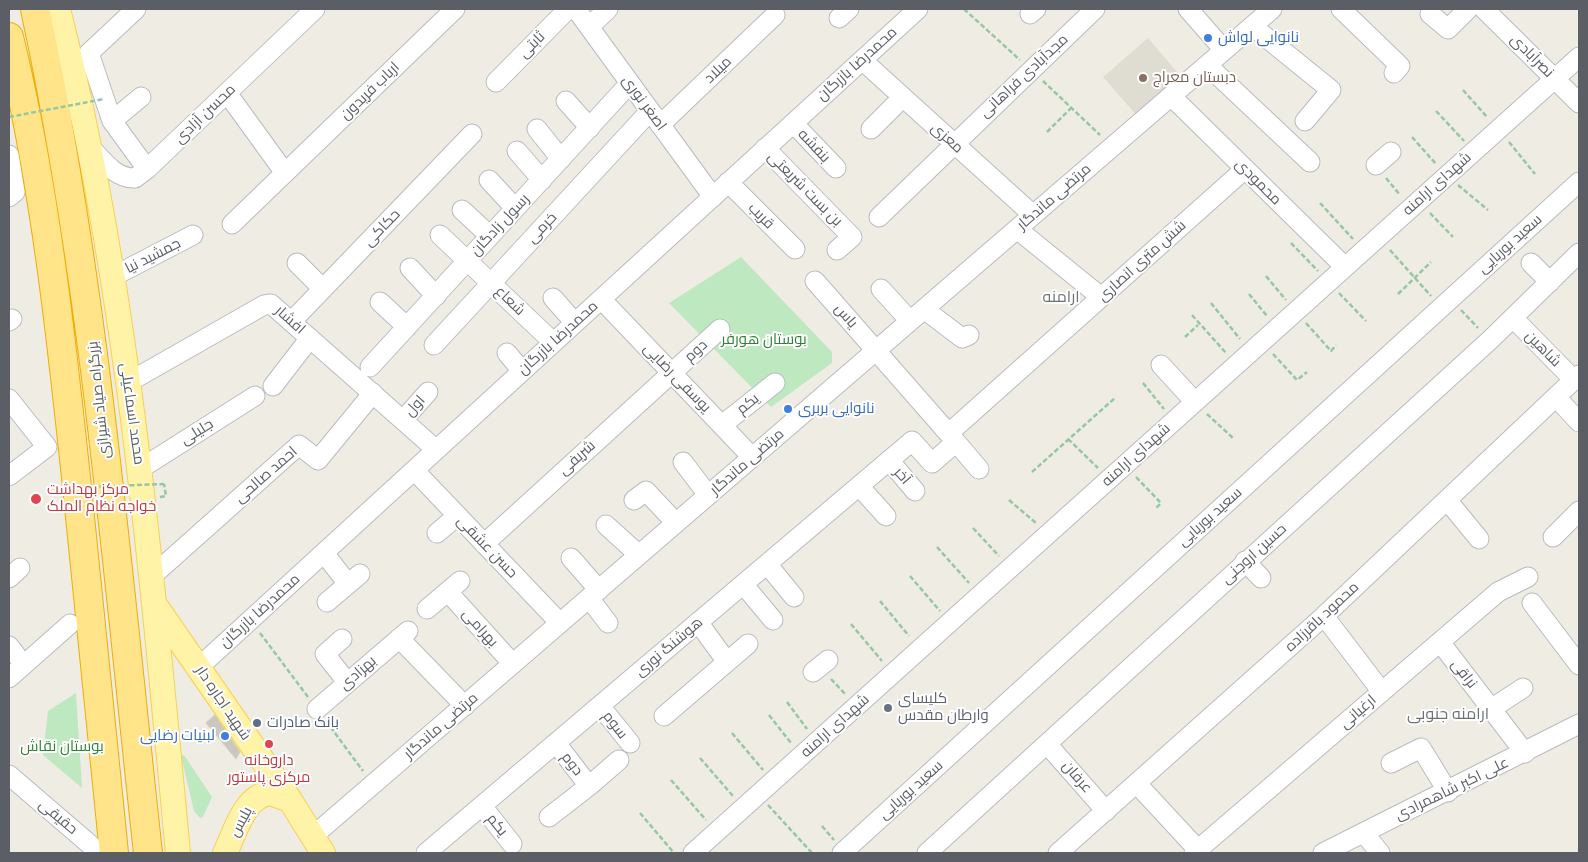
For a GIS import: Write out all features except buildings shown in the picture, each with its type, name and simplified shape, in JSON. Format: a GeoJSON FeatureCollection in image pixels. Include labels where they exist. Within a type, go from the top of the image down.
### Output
{"type":"FeatureCollection","features":[{"type":"Feature","properties":{"kind":"highway","name":"بزرگراه صیاد شیرازی"},"geometry":{"type":"LineString","coordinates":[[36,9],[56,108],[90,321],[148,853]]}},
{"type":"Feature","properties":{"kind":"highway","name":"بزرگراه صیاد شیرازی"},"geometry":{"type":"LineString","coordinates":[[9,37],[28,116],[48,232],[60,326],[114,853]]}},
{"type":"Feature","properties":{"kind":"main road","name":"محمد اسماعیلی"},"geometry":{"type":"LineString","coordinates":[[58,9],[89,146],[112,277],[140,469],[178,853]]}},
{"type":"Feature","properties":{"kind":"main road","name":"شهید اجاره دار"},"geometry":{"type":"LineString","coordinates":[[154,604],[290,800],[318,845]]}},
{"type":"Feature","properties":{"kind":"main road","name":"پلیس"},"geometry":{"type":"LineString","coordinates":[[225,853],[246,810],[255,798],[270,793],[290,800]]}},
{"type":"Feature","properties":{"kind":"street"},"geometry":{"type":"LineString","coordinates":[[136,9],[89,53],[112,121],[147,169]]}},
{"type":"Feature","properties":{"kind":"street","name":"محسن آزادی"},"geometry":{"type":"LineString","coordinates":[[89,146],[120,175],[135,178],[147,169],[315,9]]}},
{"type":"Feature","properties":{"kind":"street","name":"ارباب فریدون"},"geometry":{"type":"LineString","coordinates":[[232,224],[455,9]]}},
{"type":"Feature","properties":{"kind":"street","name":"ثابتی"},"geometry":{"type":"LineString","coordinates":[[496,82],[568,9]]}},
{"type":"Feature","properties":{"kind":"street","name":"اصغر نوری"},"geometry":{"type":"LineString","coordinates":[[576,9],[713,197]]}},
{"type":"Feature","properties":{"kind":"street"},"geometry":{"type":"LineString","coordinates":[[589,27],[608,9]]}},
{"type":"Feature","properties":{"kind":"street","name":"محمدرضا بازرگان"},"geometry":{"type":"LineString","coordinates":[[199,667],[862,60],[898,16],[918,9]]}},
{"type":"Feature","properties":{"kind":"street","name":"مجدآبادی فراهانی"},"geometry":{"type":"LineString","coordinates":[[879,217],[1095,9]]}},
{"type":"Feature","properties":{"kind":"street"},"geometry":{"type":"LineString","coordinates":[[1188,9],[1224,50]]}},
{"type":"Feature","properties":{"kind":"street","name":"مرتضی ماندگار"},"geometry":{"type":"LineString","coordinates":[[318,845],[465,706],[1272,9]]}},
{"type":"Feature","properties":{"kind":"street"},"geometry":{"type":"LineString","coordinates":[[1341,9],[1400,66],[1394,73]]}},
{"type":"Feature","properties":{"kind":"street"},"geometry":{"type":"LineString","coordinates":[[1430,14],[1448,30],[1468,9]]}},
{"type":"Feature","properties":{"kind":"street","name":"نصرآبادی"},"geometry":{"type":"LineString","coordinates":[[1484,9],[1579,103]]}},
{"type":"Feature","properties":{"kind":"street","name":"میلاد"},"geometry":{"type":"LineString","coordinates":[[655,118],[775,16]]}},
{"type":"Feature","properties":{"kind":"street"},"geometry":{"type":"LineString","coordinates":[[1252,26],[1331,90],[1305,121]]}},
{"type":"Feature","properties":{"kind":"street","name":"شهدای ارامنه"},"geometry":{"type":"LineString","coordinates":[[693,853],[1579,57]]}},
{"type":"Feature","properties":{"kind":"street","name":"معزی"},"geometry":{"type":"LineString","coordinates":[[862,60],[1033,215]]}},
{"type":"Feature","properties":{"kind":"street"},"geometry":{"type":"LineString","coordinates":[[1207,65],[1310,162]]}},
{"type":"Feature","properties":{"kind":"street","name":"رسول زادگان"},"geometry":{"type":"LineString","coordinates":[[370,367],[630,83]]}},
{"type":"Feature","properties":{"kind":"street"},"geometry":{"type":"LineString","coordinates":[[227,93],[285,173]]}},
{"type":"Feature","properties":{"kind":"street","name":"محمودی"},"geometry":{"type":"LineString","coordinates":[[1171,96],[1345,267]]}},
{"type":"Feature","properties":{"kind":"street"},"geometry":{"type":"LineString","coordinates":[[112,121],[141,97]]}},
{"type":"Feature","properties":{"kind":"street"},"geometry":{"type":"LineString","coordinates":[[871,129],[902,97]]}},
{"type":"Feature","properties":{"kind":"street"},"geometry":{"type":"LineString","coordinates":[[566,101],[590,128]]}},
{"type":"Feature","properties":{"kind":"street","name":"خرمی"},"geometry":{"type":"LineString","coordinates":[[434,345],[491,283],[655,118]]}},
{"type":"Feature","properties":{"kind":"street","name":"بنفشه"},"geometry":{"type":"LineString","coordinates":[[793,123],[836,168]]}},
{"type":"Feature","properties":{"kind":"street"},"geometry":{"type":"LineString","coordinates":[[537,129],[561,159]]}},
{"type":"Feature","properties":{"kind":"street","name":"حکاکی"},"geometry":{"type":"LineString","coordinates":[[291,322],[472,134]]}},
{"type":"Feature","properties":{"kind":"street","name":"بن بست شریعتی"},"geometry":{"type":"LineString","coordinates":[[765,148],[852,237],[837,250]]}},
{"type":"Feature","properties":{"kind":"street"},"geometry":{"type":"LineString","coordinates":[[517,151],[542,180]]}},
{"type":"Feature","properties":{"kind":"street"},"geometry":{"type":"LineString","coordinates":[[1376,165],[1391,152]]}},
{"type":"Feature","properties":{"kind":"street"},"geometry":{"type":"LineString","coordinates":[[9,156],[12,194]]}},
{"type":"Feature","properties":{"kind":"street","name":"شش متری انصاری"},"geometry":{"type":"LineString","coordinates":[[912,440],[932,463],[952,438],[1101,297],[1245,169]]}},
{"type":"Feature","properties":{"kind":"street"},"geometry":{"type":"LineString","coordinates":[[489,180],[516,208]]}},
{"type":"Feature","properties":{"kind":"street","name":"قریب"},"geometry":{"type":"LineString","coordinates":[[728,182],[795,249]]}},
{"type":"Feature","properties":{"kind":"street","name":"سعید بوریایی"},"geometry":{"type":"LineString","coordinates":[[842,853],[1579,182]]}},
{"type":"Feature","properties":{"kind":"street"},"geometry":{"type":"LineString","coordinates":[[462,210],[490,236]]}},
{"type":"Feature","properties":{"kind":"street"},"geometry":{"type":"LineString","coordinates":[[1017,229],[1101,297]]}},
{"type":"Feature","properties":{"kind":"street","name":"جمشید نیا"},"geometry":{"type":"LineString","coordinates":[[112,277],[193,235]]}},
{"type":"Feature","properties":{"kind":"street","name":"شعاع"},"geometry":{"type":"LineString","coordinates":[[440,235],[468,259],[553,342]]}},
{"type":"Feature","properties":{"kind":"street","name":"حسین اروجنی"},"geometry":{"type":"LineString","coordinates":[[927,853],[1245,561],[1490,340],[1579,253]]}},
{"type":"Feature","properties":{"kind":"street"},"geometry":{"type":"LineString","coordinates":[[297,263],[323,289]]}},
{"type":"Feature","properties":{"kind":"street"},"geometry":{"type":"LineString","coordinates":[[1531,263],[1550,282]]}},
{"type":"Feature","properties":{"kind":"street"},"geometry":{"type":"LineString","coordinates":[[410,268],[436,296]]}},
{"type":"Feature","properties":{"kind":"street","name":"یاس"},"geometry":{"type":"LineString","coordinates":[[815,281],[979,469]]}},
{"type":"Feature","properties":{"kind":"street"},"geometry":{"type":"LineString","coordinates":[[882,288],[910,321]]}},
{"type":"Feature","properties":{"kind":"street"},"geometry":{"type":"LineString","coordinates":[[553,298],[575,323]]}},
{"type":"Feature","properties":{"kind":"street","name":"یوسفی رضایی"},"geometry":{"type":"LineString","coordinates":[[601,299],[752,457]]}},
{"type":"Feature","properties":{"kind":"street"},"geometry":{"type":"LineString","coordinates":[[380,302],[407,327]]}},
{"type":"Feature","properties":{"kind":"street","name":"افشار"},"geometry":{"type":"LineString","coordinates":[[127,383],[264,305],[271,304],[432,446]]}},
{"type":"Feature","properties":{"kind":"street"},"geometry":{"type":"LineString","coordinates":[[924,309],[962,338],[969,335]]}},
{"type":"Feature","properties":{"kind":"street","name":"شاهین"},"geometry":{"type":"LineString","coordinates":[[1513,318],[1576,378]]}},
{"type":"Feature","properties":{"kind":"street","name":"دوم"},"geometry":{"type":"LineString","coordinates":[[672,373],[720,329]]}},
{"type":"Feature","properties":{"kind":"street"},"geometry":{"type":"LineString","coordinates":[[273,386],[310,338]]}},
{"type":"Feature","properties":{"kind":"street"},"geometry":{"type":"LineString","coordinates":[[507,353],[522,371]]}},
{"type":"Feature","properties":{"kind":"street"},"geometry":{"type":"LineString","coordinates":[[1161,365],[1195,402]]}},
{"type":"Feature","properties":{"kind":"street","name":"شریفی"},"geometry":{"type":"LineString","coordinates":[[484,544],[672,373]]}},
{"type":"Feature","properties":{"kind":"street","name":"محمود باقرزاده"},"geometry":{"type":"LineString","coordinates":[[1058,853],[1324,616],[1576,378]]}},
{"type":"Feature","properties":{"kind":"street","name":"یکم"},"geometry":{"type":"LineString","coordinates":[[722,426],[774,383]]}},
{"type":"Feature","properties":{"kind":"street","name":"اول"},"geometry":{"type":"LineString","coordinates":[[403,420],[428,392]]}},
{"type":"Feature","properties":{"kind":"street","name":"احمد صالحی"},"geometry":{"type":"LineString","coordinates":[[151,577],[299,445],[318,460],[373,393]]}},
{"type":"Feature","properties":{"kind":"street","name":"جلیلی"},"geometry":{"type":"LineString","coordinates":[[140,469],[255,396]]}},
{"type":"Feature","properties":{"kind":"street"},"geometry":{"type":"LineString","coordinates":[[1556,397],[1579,422]]}},
{"type":"Feature","properties":{"kind":"street"},"geometry":{"type":"LineString","coordinates":[[9,399],[47,448],[9,476]]}},
{"type":"Feature","properties":{"kind":"street","name":"هوشنگ نوری"},"geometry":{"type":"LineString","coordinates":[[426,853],[912,440]]}},
{"type":"Feature","properties":{"kind":"street","name":"آخر"},"geometry":{"type":"LineString","coordinates":[[889,460],[915,491]]}},
{"type":"Feature","properties":{"kind":"street"},"geometry":{"type":"LineString","coordinates":[[681,463],[708,495]]}},
{"type":"Feature","properties":{"kind":"street","name":"حسن عشقی"},"geometry":{"type":"LineString","coordinates":[[414,470],[560,623]]}},
{"type":"Feature","properties":{"kind":"street"},"geometry":{"type":"LineString","coordinates":[[859,486],[886,516]]}},
{"type":"Feature","properties":{"kind":"street"},"geometry":{"type":"LineString","coordinates":[[634,500],[646,491],[676,523]]}},
{"type":"Feature","properties":{"kind":"street"},"geometry":{"type":"LineString","coordinates":[[1447,500],[1479,539]]}},
{"type":"Feature","properties":{"kind":"street"},"geometry":{"type":"LineString","coordinates":[[1553,537],[1579,512]]}},
{"type":"Feature","properties":{"kind":"street"},"geometry":{"type":"LineString","coordinates":[[437,533],[457,516]]}},
{"type":"Feature","properties":{"kind":"street"},"geometry":{"type":"LineString","coordinates":[[606,525],[639,555]]}},
{"type":"Feature","properties":{"kind":"street"},"geometry":{"type":"LineString","coordinates":[[324,552],[354,579],[327,602]]}},
{"type":"Feature","properties":{"kind":"street"},"geometry":{"type":"LineString","coordinates":[[569,559],[594,594],[608,623]]}},
{"type":"Feature","properties":{"kind":"street"},"geometry":{"type":"LineString","coordinates":[[1245,561],[1261,578]]}},
{"type":"Feature","properties":{"kind":"street"},"geometry":{"type":"LineString","coordinates":[[767,564],[794,597]]}},
{"type":"Feature","properties":{"kind":"street","name":"ارغیانی"},"geometry":{"type":"LineString","coordinates":[[1198,852],[1498,592],[1528,577]]}},
{"type":"Feature","properties":{"kind":"street"},"geometry":{"type":"LineString","coordinates":[[743,584],[773,620]]}},
{"type":"Feature","properties":{"kind":"street","name":"بهرامی"},"geometry":{"type":"LineString","coordinates":[[427,609],[454,586],[513,664]]}},
{"type":"Feature","properties":{"kind":"street"},"geometry":{"type":"LineString","coordinates":[[1532,603],[1563,629],[1579,665]]}},
{"type":"Feature","properties":{"kind":"street"},"geometry":{"type":"LineString","coordinates":[[1324,616],[1382,692]]}},
{"type":"Feature","properties":{"kind":"street"},"geometry":{"type":"LineString","coordinates":[[698,622],[727,662]]}},
{"type":"Feature","properties":{"kind":"street"},"geometry":{"type":"LineString","coordinates":[[9,678],[70,624]]}},
{"type":"Feature","properties":{"kind":"street","name":"بهزادی"},"geometry":{"type":"LineString","coordinates":[[317,709],[404,634],[465,706]]}},
{"type":"Feature","properties":{"kind":"street"},"geometry":{"type":"LineString","coordinates":[[342,640],[325,654],[347,682]]}},
{"type":"Feature","properties":{"kind":"street","name":"نراقی"},"geometry":{"type":"LineString","coordinates":[[1440,642],[1525,753]]}},
{"type":"Feature","properties":{"kind":"street"},"geometry":{"type":"LineString","coordinates":[[664,716],[748,644]]}},
{"type":"Feature","properties":{"kind":"street"},"geometry":{"type":"LineString","coordinates":[[1491,709],[1523,688]]}},
{"type":"Feature","properties":{"kind":"street","name":"سوم"},"geometry":{"type":"LineString","coordinates":[[600,706],[630,743]]}},
{"type":"Feature","properties":{"kind":"street","name":"علی اکبر شاهمرادی"},"geometry":{"type":"LineString","coordinates":[[1323,853],[1345,848],[1364,833],[1579,724]]}},
{"type":"Feature","properties":{"kind":"street","name":"دوم"},"geometry":{"type":"LineString","coordinates":[[556,743],[589,786]]}},
{"type":"Feature","properties":{"kind":"street","name":"عرفان"},"geometry":{"type":"LineString","coordinates":[[1047,744],[1106,811]]}},
{"type":"Feature","properties":{"kind":"street"},"geometry":{"type":"LineString","coordinates":[[1391,764],[1421,748],[1448,792]]}},
{"type":"Feature","properties":{"kind":"street","name":"دوم"},"geometry":{"type":"LineString","coordinates":[[549,816],[589,786],[619,760]]}},
{"type":"Feature","properties":{"kind":"street"},"geometry":{"type":"LineString","coordinates":[[1137,784],[1198,852]]}},
{"type":"Feature","properties":{"kind":"street","name":"حقیقی"},"geometry":{"type":"LineString","coordinates":[[12,785],[94,848],[94,853]]}},
{"type":"Feature","properties":{"kind":"street","name":"یکم"},"geometry":{"type":"LineString","coordinates":[[482,806],[512,844]]}},
{"type":"Feature","properties":{"kind":"street"},"geometry":{"type":"LineString","coordinates":[[1364,833],[1380,853]]}},
{"type":"Feature","properties":{"kind":"path"},"geometry":{"type":"LineString","coordinates":[[964,9],[1112,147]]}},
{"type":"Feature","properties":{"kind":"path"},"geometry":{"type":"LineString","coordinates":[[1463,90],[1535,174]]}},
{"type":"Feature","properties":{"kind":"path"},"geometry":{"type":"LineString","coordinates":[[9,117],[104,99]]}},
{"type":"Feature","properties":{"kind":"path"},"geometry":{"type":"LineString","coordinates":[[1046,132],[1071,108]]}},
{"type":"Feature","properties":{"kind":"path"},"geometry":{"type":"LineString","coordinates":[[1436,111],[1474,151]]}},
{"type":"Feature","properties":{"kind":"path"},"geometry":{"type":"LineString","coordinates":[[1412,137],[1447,176],[1488,210]]}},
{"type":"Feature","properties":{"kind":"path"},"geometry":{"type":"LineString","coordinates":[[1376,165],[1415,205],[1452,237]]}},
{"type":"Feature","properties":{"kind":"path"},"geometry":{"type":"LineString","coordinates":[[1320,203],[1364,251]]}},
{"type":"Feature","properties":{"kind":"path"},"geometry":{"type":"LineString","coordinates":[[1378,238],[1415,277],[1490,340]]}},
{"type":"Feature","properties":{"kind":"path"},"geometry":{"type":"LineString","coordinates":[[1291,243],[1366,321]]}},
{"type":"Feature","properties":{"kind":"path"},"geometry":{"type":"LineString","coordinates":[[1398,294],[1431,262]]}},
{"type":"Feature","properties":{"kind":"path"},"geometry":{"type":"LineString","coordinates":[[1266,276],[1331,351],[1336,345]]}},
{"type":"Feature","properties":{"kind":"path"},"geometry":{"type":"LineString","coordinates":[[1249,294],[1278,328]]}},
{"type":"Feature","properties":{"kind":"path"},"geometry":{"type":"LineString","coordinates":[[1211,303],[1257,347],[1297,380],[1307,372]]}},
{"type":"Feature","properties":{"kind":"path"},"geometry":{"type":"LineString","coordinates":[[1192,315],[1237,364]]}},
{"type":"Feature","properties":{"kind":"path"},"geometry":{"type":"LineString","coordinates":[[1185,337],[1199,324]]}},
{"type":"Feature","properties":{"kind":"path"},"geometry":{"type":"LineString","coordinates":[[1143,383],[1174,421]]}},
{"type":"Feature","properties":{"kind":"path"},"geometry":{"type":"LineString","coordinates":[[1032,472],[1116,397]]}},
{"type":"Feature","properties":{"kind":"path"},"geometry":{"type":"LineString","coordinates":[[1195,402],[1233,438]]}},
{"type":"Feature","properties":{"kind":"path"},"geometry":{"type":"LineString","coordinates":[[1068,440],[1109,480]]}},
{"type":"Feature","properties":{"kind":"path"},"geometry":{"type":"LineString","coordinates":[[1125,466],[1161,502],[1155,509]]}},
{"type":"Feature","properties":{"kind":"path"},"geometry":{"type":"LineString","coordinates":[[62,488],[164,484]]}},
{"type":"Feature","properties":{"kind":"path"},"geometry":{"type":"LineString","coordinates":[[1009,500],[1049,534]]}},
{"type":"Feature","properties":{"kind":"path"},"geometry":{"type":"LineString","coordinates":[[973,528],[1010,569]]}},
{"type":"Feature","properties":{"kind":"path"},"geometry":{"type":"LineString","coordinates":[[937,547],[980,596]]}},
{"type":"Feature","properties":{"kind":"path"},"geometry":{"type":"LineString","coordinates":[[910,576],[950,623]]}},
{"type":"Feature","properties":{"kind":"path"},"geometry":{"type":"LineString","coordinates":[[880,600],[920,650]]}},
{"type":"Feature","properties":{"kind":"path"},"geometry":{"type":"LineString","coordinates":[[851,624],[893,674]]}},
{"type":"Feature","properties":{"kind":"path"},"geometry":{"type":"LineString","coordinates":[[820,666],[856,706]]}},
{"type":"Feature","properties":{"kind":"path"},"geometry":{"type":"LineString","coordinates":[[787,702],[817,742]]}},
{"type":"Feature","properties":{"kind":"path"},"geometry":{"type":"LineString","coordinates":[[769,715],[801,756]]}},
{"type":"Feature","properties":{"kind":"path"},"geometry":{"type":"LineString","coordinates":[[732,733],[773,782]]}},
{"type":"Feature","properties":{"kind":"path"},"geometry":{"type":"LineString","coordinates":[[700,758],[744,808]]}},
{"type":"Feature","properties":{"kind":"path"},"geometry":{"type":"LineString","coordinates":[[671,780],[716,833]]}},
{"type":"Feature","properties":{"kind":"path"},"geometry":{"type":"LineString","coordinates":[[758,795],[812,853]]}},
{"type":"Feature","properties":{"kind":"path"},"geometry":{"type":"LineString","coordinates":[[640,813],[674,853]]}},
{"type":"Feature","properties":{"kind":"shaded area","name":"دبستان معراج"},"geometry":{"type":"Polygon","coordinates":[[[1148,38],[1183,79],[1139,118],[1103,77],[1148,38]]]}},
{"type":"Feature","properties":{"kind":"green space","name":"بوستان هورفر"},"geometry":{"type":"Polygon","coordinates":[[[741,257],[832,352],[832,363],[771,407],[669,303],[741,257]]]}},
{"type":"Feature","properties":{"kind":"green space","name":"بوستان نقاش"},"geometry":{"type":"Polygon","coordinates":[[[76,693],[82,788],[43,755],[48,711],[76,693]]]}},
{"type":"Feature","properties":{"kind":"green space"},"geometry":{"type":"Polygon","coordinates":[[[184,755],[212,797],[203,817],[200,818],[194,811],[181,756],[184,755]]]}},
{"type":"Feature","properties":{"kind":"place","name":"نانوایی لواش"},"geometry":{"type":"Point","coordinates":[1208,38]}},
{"type":"Feature","properties":{"kind":"place","name":"دبستان معراج"},"geometry":{"type":"Point","coordinates":[1143,78]}},
{"type":"Feature","properties":{"kind":"place","name":"نانوایی بربری"},"geometry":{"type":"Point","coordinates":[788,409]}},
{"type":"Feature","properties":{"kind":"place","name":"مرکز بهداشت خواجه نظام الملک"},"geometry":{"type":"Point","coordinates":[36,499]}},
{"type":"Feature","properties":{"kind":"place","name":"کلیسای وارطان مقدس"},"geometry":{"type":"Point","coordinates":[888,708]}},
{"type":"Feature","properties":{"kind":"place","name":"بانک صادرات"},"geometry":{"type":"Point","coordinates":[257,723]}},
{"type":"Feature","properties":{"kind":"place","name":"لبنیات رضایی"},"geometry":{"type":"Point","coordinates":[225,736]}},
{"type":"Feature","properties":{"kind":"place","name":"داروخانه مرکزی پاستور"},"geometry":{"type":"Point","coordinates":[269,744]}},
{"type":"Feature","properties":{"kind":"district","name":"ارامنه"},"geometry":{"type":"Point","coordinates":[1061,297]}},
{"type":"Feature","properties":{"kind":"district","name":"ارامنه جنوبی"},"geometry":{"type":"Point","coordinates":[1448,714]}}]}
